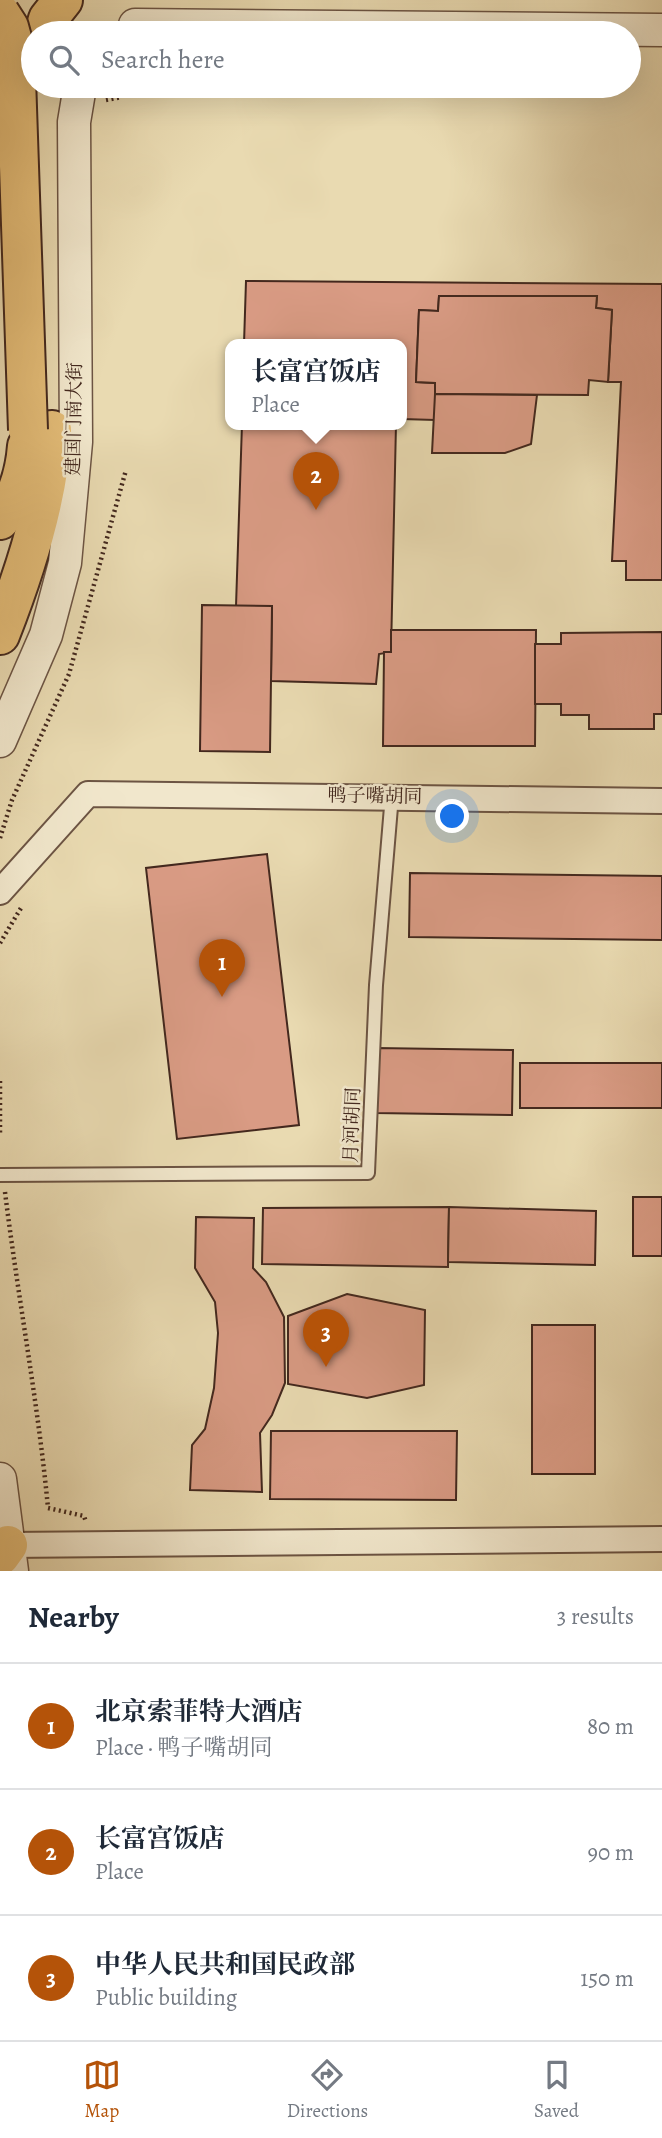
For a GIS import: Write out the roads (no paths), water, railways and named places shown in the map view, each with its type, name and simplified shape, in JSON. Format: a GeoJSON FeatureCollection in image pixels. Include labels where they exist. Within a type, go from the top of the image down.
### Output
{"type":"FeatureCollection","features":[{"type":"Feature","properties":{"kind":"highway"},"geometry":{"type":"LineString","coordinates":[[47,21],[63,0]]}},
{"type":"Feature","properties":{"kind":"highway"},"geometry":{"type":"LineString","coordinates":[[0,13],[9,27],[15,49],[40,430],[51,452],[24,568],[0,635]]}},
{"type":"Feature","properties":{"kind":"highway"},"geometry":{"type":"LineString","coordinates":[[0,520],[18,489],[40,430],[40,98]]}},
{"type":"Feature","properties":{"kind":"street"},"geometry":{"type":"LineString","coordinates":[[164,0],[179,21]]}},
{"type":"Feature","properties":{"kind":"street"},"geometry":{"type":"LineString","coordinates":[[641,30],[662,30]]}},
{"type":"Feature","properties":{"kind":"street"},"geometry":{"type":"LineString","coordinates":[[0,72],[21,71]]}},
{"type":"Feature","properties":{"kind":"street","name":"建国门南大街"},"geometry":{"type":"LineString","coordinates":[[0,741],[46,635],[65,563],[76,442],[74,122],[77,98]]}},
{"type":"Feature","properties":{"kind":"street","name":"鸭子嘴胡同"},"geometry":{"type":"LineString","coordinates":[[0,892],[88,794],[392,795],[662,801]]}},
{"type":"Feature","properties":{"kind":"street"},"geometry":{"type":"LineString","coordinates":[[0,1479],[7,1557],[90,1544],[662,1539]]}},
{"type":"Feature","properties":{"kind":"lane","name":"月河胡同"},"geometry":{"type":"LineString","coordinates":[[2,1180],[368,1173],[376,985],[392,795]]}},
{"type":"Feature","properties":{"kind":"place","name":"长富宫饭店"},"geometry":{"type":"Point","coordinates":[316,510]}},
{"type":"Feature","properties":{"kind":"place","name":"北京索菲特大酒店"},"geometry":{"type":"Point","coordinates":[222,997]}},
{"type":"Feature","properties":{"kind":"place","name":"中华人民共和国民政部"},"geometry":{"type":"Point","coordinates":[326,1367]}}]}
